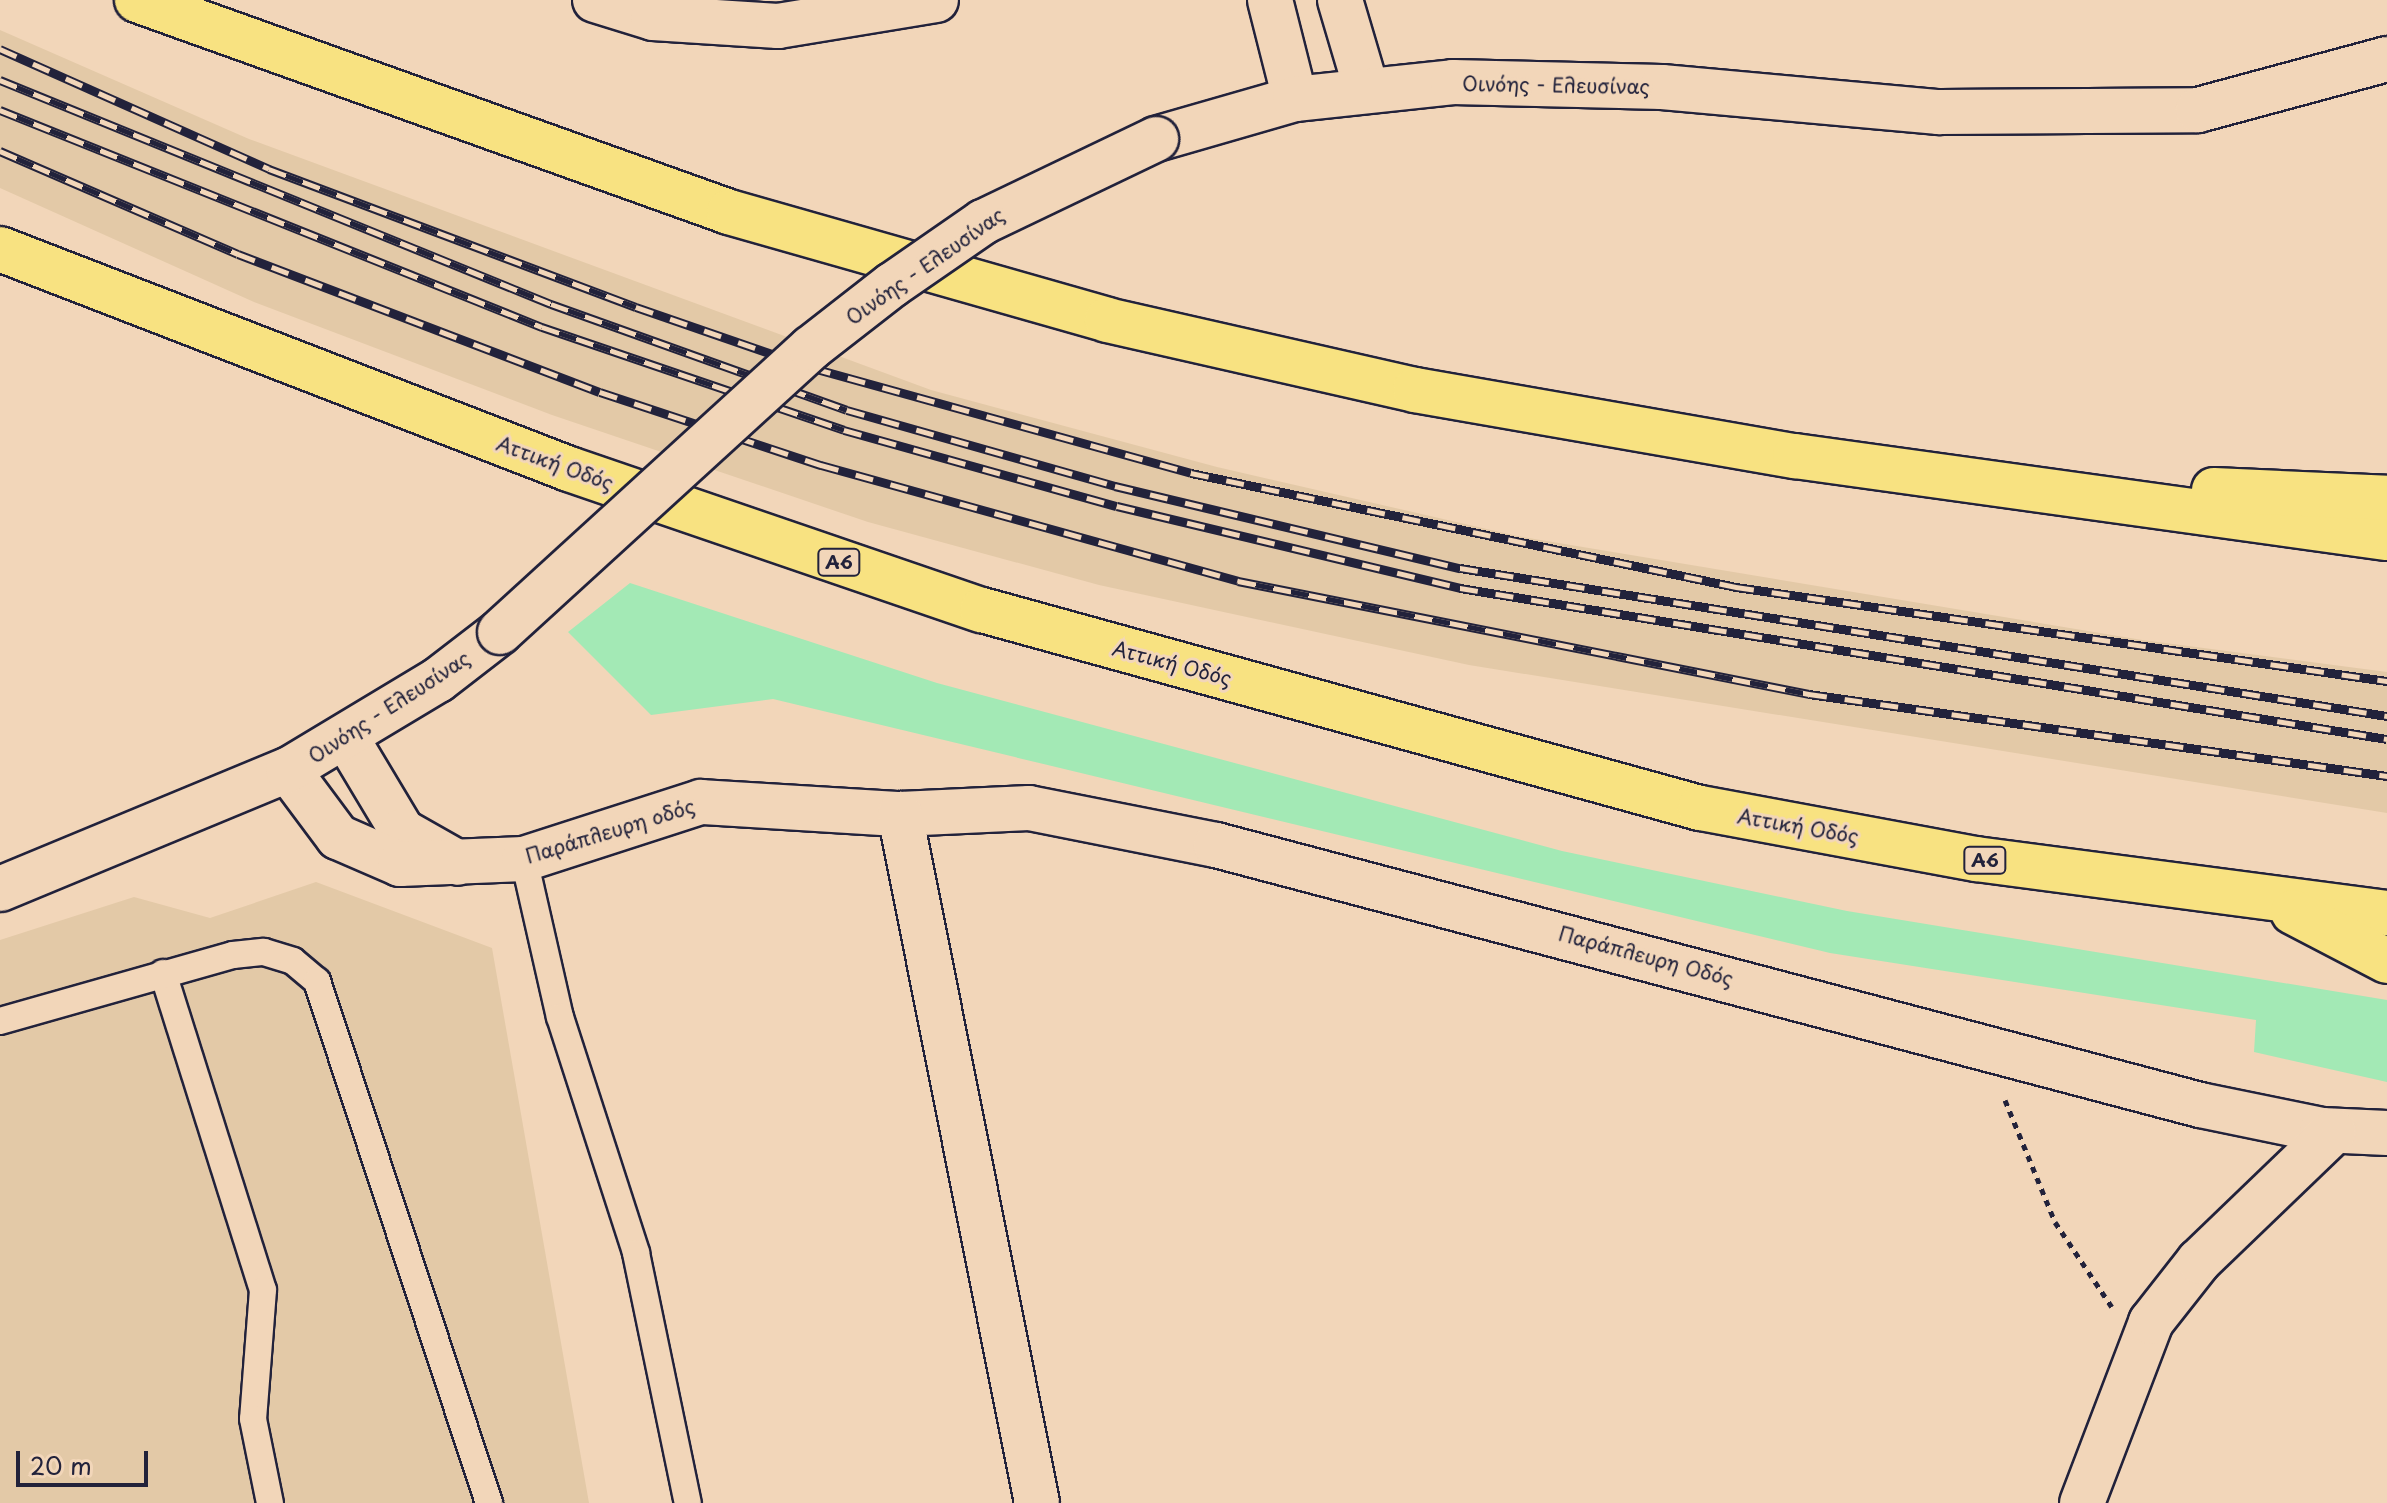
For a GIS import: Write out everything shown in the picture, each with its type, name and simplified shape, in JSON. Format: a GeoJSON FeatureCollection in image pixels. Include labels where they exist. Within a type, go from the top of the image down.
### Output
{"type":"FeatureCollection","features":[{"type":"Feature","properties":{"kind":"highway"},"geometry":{"type":"LineString","coordinates":[[137,0],[729,212],[1107,320],[1415,390],[2030,488],[2387,538]]}},
{"type":"Feature","properties":{"kind":"highway","name":"Αττική Οδός"},"geometry":{"type":"LineString","coordinates":[[0,249],[569,469],[982,610],[1700,808],[2273,902],[2387,913]]}},
{"type":"Feature","properties":{"kind":"highway"},"geometry":{"type":"LineString","coordinates":[[2030,488],[2387,498]]}},
{"type":"Feature","properties":{"kind":"highway"},"geometry":{"type":"LineString","coordinates":[[2273,902],[2387,961]]}},
{"type":"Feature","properties":{"kind":"street"},"geometry":{"type":"LineString","coordinates":[[595,0],[653,18],[778,26],[936,0]]}},
{"type":"Feature","properties":{"kind":"street"},"geometry":{"type":"LineString","coordinates":[[1270,0],[1295,99]]}},
{"type":"Feature","properties":{"kind":"street"},"geometry":{"type":"LineString","coordinates":[[1340,0],[1366,88]]}},
{"type":"Feature","properties":{"kind":"street","name":"Οινόης - Ελευσίνας"},"geometry":{"type":"LineString","coordinates":[[0,889],[288,770],[347,739],[500,632],[811,348],[892,285],[983,222],[1156,139],[1295,99],[1366,88],[1662,87],[1939,112],[2102,114],[2198,110],[2387,59]]}},
{"type":"Feature","properties":{"kind":"street"},"geometry":{"type":"LineString","coordinates":[[347,739],[402,831],[464,865]]}},
{"type":"Feature","properties":{"kind":"street","name":"Παράπλευρη οδός"},"geometry":{"type":"LineString","coordinates":[[288,770],[311,810],[368,856],[464,865],[524,859],[701,802],[900,814]]}},
{"type":"Feature","properties":{"kind":"street","name":"Παράπλευρη Οδός"},"geometry":{"type":"LineString","coordinates":[[900,814],[1029,808],[1216,845],[1995,1047],[2200,1105],[2334,1131],[2387,1133]]}},
{"type":"Feature","properties":{"kind":"street"},"geometry":{"type":"LineString","coordinates":[[900,814],[1037,1503]]}},
{"type":"Feature","properties":{"kind":"street"},"geometry":{"type":"LineString","coordinates":[[2082,1503],[2144,1338],[2199,1261],[2334,1131]]}},
{"type":"Feature","properties":{"kind":"lane"},"geometry":{"type":"LineString","coordinates":[[524,859],[560,1017],[636,1253],[688,1503]]}},
{"type":"Feature","properties":{"kind":"lane"},"geometry":{"type":"LineString","coordinates":[[0,1021],[163,973],[264,952],[293,961],[317,981],[489,1503]]}},
{"type":"Feature","properties":{"kind":"lane"},"geometry":{"type":"LineString","coordinates":[[163,973],[263,1290],[253,1419],[270,1503]]}},
{"type":"Feature","properties":{"kind":"path"},"geometry":{"type":"LineString","coordinates":[[1995,1047],[2006,1105],[2055,1222],[2106,1301],[2144,1338]]}},
{"type":"Feature","properties":{"kind":"shaded area"},"geometry":{"type":"Polygon","coordinates":[[[0,30],[249,139],[931,390],[1217,467],[1517,536],[2142,640],[2387,672],[2387,813],[1469,665],[1099,585],[868,522],[552,415],[254,302],[0,188],[0,30]]]}},
{"type":"Feature","properties":{"kind":"shaded area"},"geometry":{"type":"Polygon","coordinates":[[[316,882],[492,948],[589,1503],[0,1503],[0,940],[134,897],[210,918],[316,882]]]}},
{"type":"Feature","properties":{"kind":"green space"},"geometry":{"type":"Polygon","coordinates":[[[630,583],[937,683],[1562,851],[1847,911],[2387,1000],[2387,1082],[2254,1052],[2256,1020],[1830,953],[773,699],[651,715],[568,632],[630,583]]]}},
{"type":"Feature","properties":{"kind":"railway"},"geometry":{"type":"LineString","coordinates":[[0,49],[269,169],[636,307],[813,368],[1191,473],[1736,587],[2387,681]]}},
{"type":"Feature","properties":{"kind":"railway"},"geometry":{"type":"LineString","coordinates":[[0,80],[551,304],[847,410],[1115,486],[1460,568],[2387,716]]}},
{"type":"Feature","properties":{"kind":"railway"},"geometry":{"type":"LineString","coordinates":[[0,110],[542,327],[844,430],[1117,506],[1460,588],[2387,739]]}},
{"type":"Feature","properties":{"kind":"railway"},"geometry":{"type":"LineString","coordinates":[[0,151],[238,254],[600,392],[821,465],[1238,581],[1809,694],[2387,776]]}}]}
